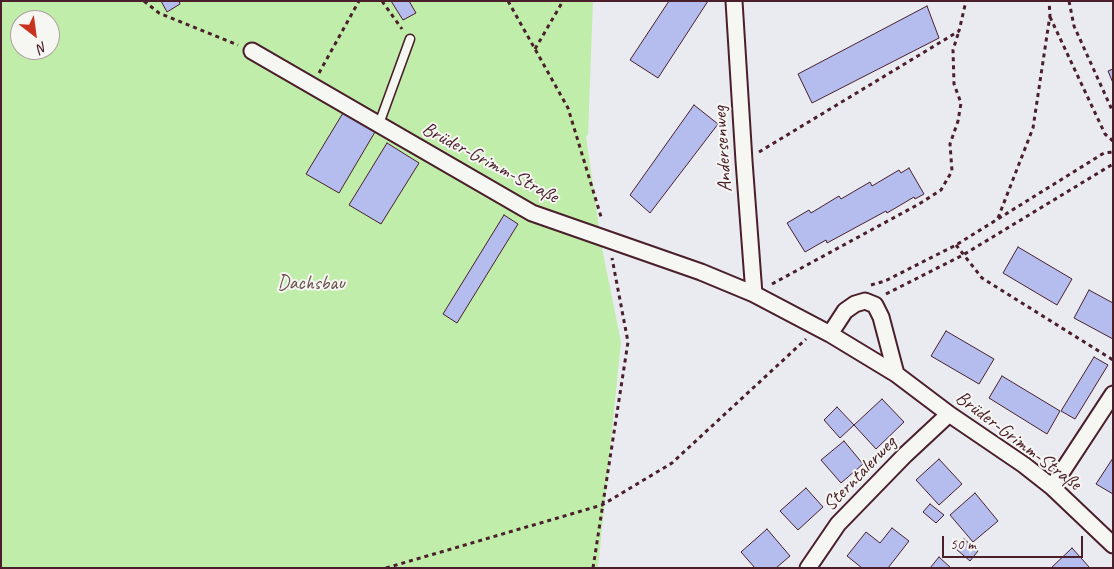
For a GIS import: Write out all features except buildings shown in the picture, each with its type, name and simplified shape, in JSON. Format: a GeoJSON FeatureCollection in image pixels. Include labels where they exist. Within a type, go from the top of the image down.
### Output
{"type":"FeatureCollection","features":[{"type":"Feature","properties":{"kind":"street","name":"Andersenweg"},"geometry":{"type":"LineString","coordinates":[[734,1],[754,294]]}},
{"type":"Feature","properties":{"kind":"street","name":"Brüder-Grimm-Straße"},"geometry":{"type":"LineString","coordinates":[[252,51],[532,213],[701,272],[754,294],[824,331],[896,374],[1024,465],[1052,487],[1113,545]]}},
{"type":"Feature","properties":{"kind":"street"},"geometry":{"type":"LineString","coordinates":[[824,331],[855,304],[865,301],[875,305],[881,317],[896,374]]}},
{"type":"Feature","properties":{"kind":"street"},"geometry":{"type":"LineString","coordinates":[[1052,487],[1113,394]]}},
{"type":"Feature","properties":{"kind":"street","name":"Sterntalerweg"},"geometry":{"type":"LineString","coordinates":[[808,568],[838,524],[906,455],[950,414]]}},
{"type":"Feature","properties":{"kind":"lane"},"geometry":{"type":"LineString","coordinates":[[379,124],[410,39]]}},
{"type":"Feature","properties":{"kind":"path"},"geometry":{"type":"LineString","coordinates":[[144,1],[158,13],[252,51]]}},
{"type":"Feature","properties":{"kind":"path"},"geometry":{"type":"LineString","coordinates":[[312,85],[359,1]]}},
{"type":"Feature","properties":{"kind":"path"},"geometry":{"type":"LineString","coordinates":[[382,1],[410,39]]}},
{"type":"Feature","properties":{"kind":"path"},"geometry":{"type":"LineString","coordinates":[[508,1],[568,108],[608,238],[628,342],[593,568]]}},
{"type":"Feature","properties":{"kind":"path"},"geometry":{"type":"LineString","coordinates":[[535,50],[563,1]]}},
{"type":"Feature","properties":{"kind":"path"},"geometry":{"type":"LineString","coordinates":[[754,294],[919,204],[941,190],[952,171],[950,144],[958,121],[961,103],[954,84],[953,50],[966,1]]}},
{"type":"Feature","properties":{"kind":"path"},"geometry":{"type":"LineString","coordinates":[[997,219],[1033,128],[1050,16],[1049,1]]}},
{"type":"Feature","properties":{"kind":"path"},"geometry":{"type":"LineString","coordinates":[[1070,1],[1074,26],[1113,112]]}},
{"type":"Feature","properties":{"kind":"path"},"geometry":{"type":"LineString","coordinates":[[1050,16],[1105,134],[1113,141]]}},
{"type":"Feature","properties":{"kind":"path"},"geometry":{"type":"LineString","coordinates":[[744,161],[959,31]]}},
{"type":"Feature","properties":{"kind":"path"},"geometry":{"type":"LineString","coordinates":[[869,286],[884,281],[956,245],[1104,153],[1113,152]]}},
{"type":"Feature","properties":{"kind":"path"},"geometry":{"type":"LineString","coordinates":[[875,305],[889,292],[963,255],[1113,164]]}},
{"type":"Feature","properties":{"kind":"path"},"geometry":{"type":"LineString","coordinates":[[956,245],[982,278],[1113,360]]}},
{"type":"Feature","properties":{"kind":"path"},"geometry":{"type":"LineString","coordinates":[[386,568],[602,505],[672,464],[824,331]]}},
{"type":"Feature","properties":{"kind":"green space","name":"Dachsbau"},"geometry":{"type":"Polygon","coordinates":[[[1,1],[593,1],[588,135],[586,136],[602,248],[621,342],[598,568],[1,568],[1,1]]]}}]}
